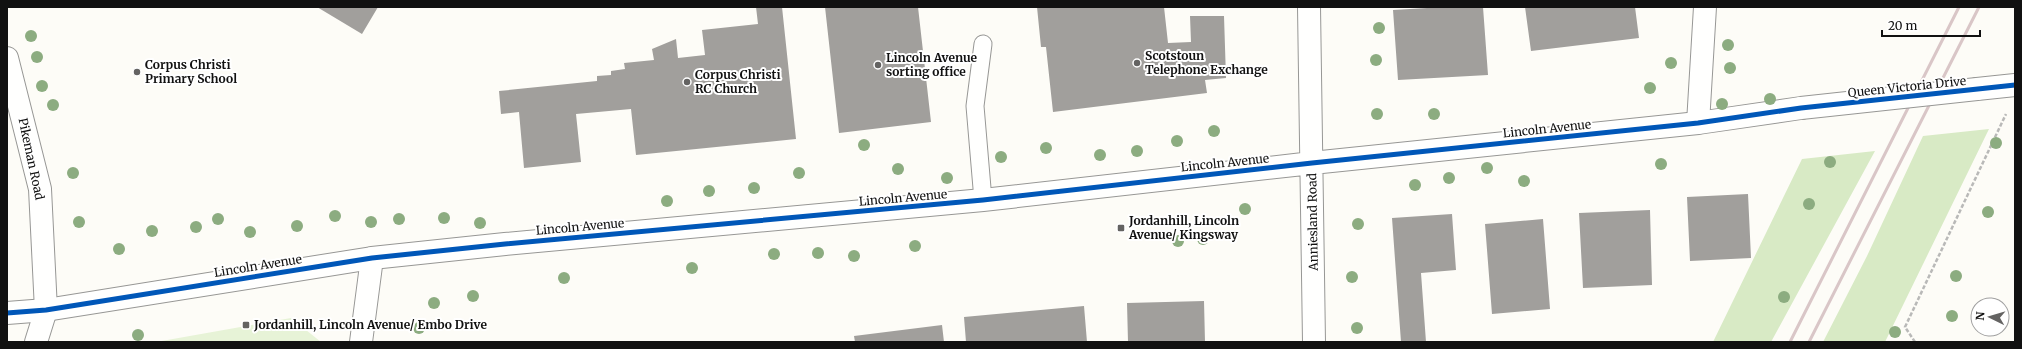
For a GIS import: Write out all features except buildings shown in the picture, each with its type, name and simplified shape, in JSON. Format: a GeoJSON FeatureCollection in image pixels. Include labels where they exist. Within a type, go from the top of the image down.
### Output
{"type":"FeatureCollection","features":[{"type":"Feature","properties":{"kind":"street","name":"Anniesland Road"},"geometry":{"type":"LineString","coordinates":[[1309,7],[1314,342]]}},
{"type":"Feature","properties":{"kind":"street"},"geometry":{"type":"LineString","coordinates":[[1698,124],[1705,7]]}},
{"type":"Feature","properties":{"kind":"street","name":"Pikeman Road"},"geometry":{"type":"LineString","coordinates":[[7,58],[40,189],[46,310]]}},
{"type":"Feature","properties":{"kind":"street","name":"Queen Victoria Drive"},"geometry":{"type":"LineString","coordinates":[[1801,108],[2015,84]]}},
{"type":"Feature","properties":{"kind":"street","name":"Lincoln Avenue"},"geometry":{"type":"LineString","coordinates":[[7,313],[46,310],[372,258],[513,243],[983,200],[1312,163],[1698,124],[1801,108]]}},
{"type":"Feature","properties":{"kind":"street"},"geometry":{"type":"LineString","coordinates":[[361,342],[372,258]]}},
{"type":"Feature","properties":{"kind":"street"},"geometry":{"type":"LineString","coordinates":[[36,342],[46,310]]}},
{"type":"Feature","properties":{"kind":"lane"},"geometry":{"type":"LineString","coordinates":[[983,44],[974,106],[983,200]]}},
{"type":"Feature","properties":{"kind":"path"},"geometry":{"type":"LineString","coordinates":[[1915,342],[1905,327],[2009,108]]}},
{"type":"Feature","properties":{"kind":"green space"},"geometry":{"type":"Polygon","coordinates":[[[1989,129],[1885,342],[1823,342],[1867,256],[1923,136],[1989,129]]]}},
{"type":"Feature","properties":{"kind":"green space"},"geometry":{"type":"Polygon","coordinates":[[[1875,151],[1771,342],[1713,342],[1802,159],[1875,151]]]}},
{"type":"Feature","properties":{"kind":"green space"},"geometry":{"type":"Polygon","coordinates":[[[291,318],[321,342],[156,342],[291,318]]]}},
{"type":"Feature","properties":{"kind":"railway"},"geometry":{"type":"LineString","coordinates":[[1790,342],[1959,7]]}},
{"type":"Feature","properties":{"kind":"railway"},"geometry":{"type":"LineString","coordinates":[[1809,342],[1979,7]]}},
{"type":"Feature","properties":{"kind":"cycle path"},"geometry":{"type":"LineString","coordinates":[[7,313],[46,310],[372,258],[505,244],[983,200],[1312,163],[1698,123],[1801,108],[2015,85]]}},
{"type":"Feature","properties":{"kind":"place","name":"Scotstoun Telephone Exchange"},"geometry":{"type":"Point","coordinates":[1137,63]}},
{"type":"Feature","properties":{"kind":"place","name":"Lincoln Avenue sorting office"},"geometry":{"type":"Point","coordinates":[878,65]}},
{"type":"Feature","properties":{"kind":"place","name":"Corpus Christi Primary School"},"geometry":{"type":"Point","coordinates":[137,72]}},
{"type":"Feature","properties":{"kind":"place","name":"Corpus Christi RC Church"},"geometry":{"type":"Point","coordinates":[687,82]}},
{"type":"Feature","properties":{"kind":"place","name":"Jordanhill, Lincoln Avenue/ Kingsway"},"geometry":{"type":"Point","coordinates":[1121,228]}},
{"type":"Feature","properties":{"kind":"place","name":"Jordanhill, Lincoln Avenue/ Embo Drive"},"geometry":{"type":"Point","coordinates":[246,325]}}]}
